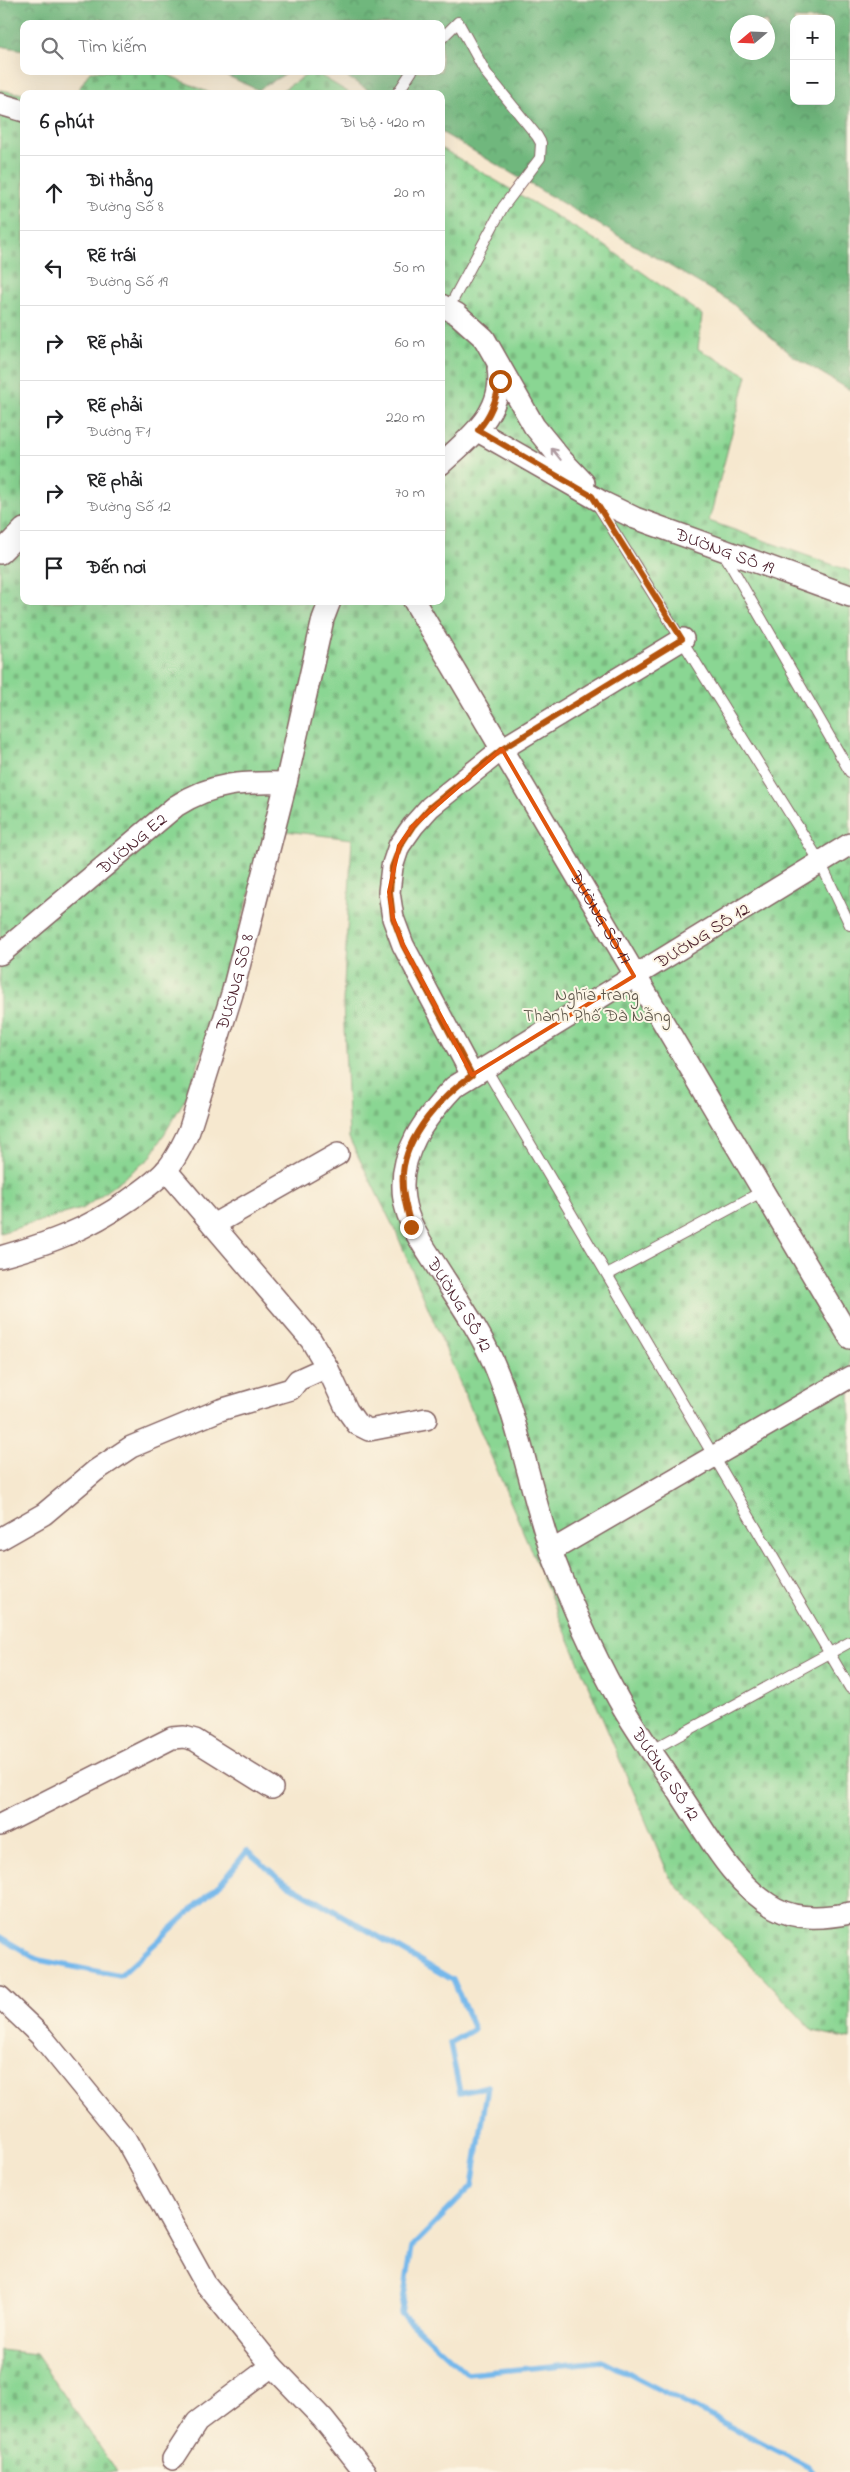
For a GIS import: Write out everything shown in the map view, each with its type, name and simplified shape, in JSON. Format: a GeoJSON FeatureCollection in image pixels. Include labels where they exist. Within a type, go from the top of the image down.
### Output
{"type":"FeatureCollection","features":[{"type":"Feature","properties":{"kind":"street"},"geometry":{"type":"LineString","coordinates":[[0,104],[20,110]]}},
{"type":"Feature","properties":{"kind":"street","name":"ĐƯỜNG SỐ 19"},"geometry":{"type":"LineString","coordinates":[[445,307],[472,325],[484,338],[534,426],[561,460],[597,499]]}},
{"type":"Feature","properties":{"kind":"street"},"geometry":{"type":"LineString","coordinates":[[445,460],[478,430],[489,417],[497,399],[500,381],[498,365]]}},
{"type":"Feature","properties":{"kind":"street","name":"ĐƯỜNG SỐ 19"},"geometry":{"type":"LineString","coordinates":[[478,430],[597,499],[635,518],[850,596]]}},
{"type":"Feature","properties":{"kind":"street"},"geometry":{"type":"LineString","coordinates":[[0,553],[20,533]]}},
{"type":"Feature","properties":{"kind":"street","name":"ĐƯỜNG SỐ 8"},"geometry":{"type":"LineString","coordinates":[[0,1257],[46,1244],[100,1221],[166,1170],[189,1131],[232,994],[286,783],[323,619],[328,605]]}},
{"type":"Feature","properties":{"kind":"street","name":"ĐƯỜNG SỐ 17"},"geometry":{"type":"LineString","coordinates":[[416,605],[634,976],[850,1338]]}},
{"type":"Feature","properties":{"kind":"street"},"geometry":{"type":"LineString","coordinates":[[479,1071],[403,945],[393,918],[390,892],[392,867],[400,846],[413,826],[430,807],[502,749],[682,639]]}},
{"type":"Feature","properties":{"kind":"street","name":"ĐƯỜNG E2"},"geometry":{"type":"LineString","coordinates":[[0,954],[176,806],[192,795],[212,787],[233,783],[286,783]]}},
{"type":"Feature","properties":{"kind":"street","name":"ĐƯỜNG SỐ 12"},"geometry":{"type":"LineString","coordinates":[[850,844],[454,1087],[423,1124],[410,1149],[403,1172],[404,1200],[411,1227],[482,1338],[494,1365],[508,1401],[551,1551],[566,1589],[616,1695],[725,1862],[752,1891],[777,1909],[806,1918],[833,1917],[850,1913]]}},
{"type":"Feature","properties":{"kind":"street"},"geometry":{"type":"LineString","coordinates":[[214,1225],[338,1154]]}},
{"type":"Feature","properties":{"kind":"street"},"geometry":{"type":"LineString","coordinates":[[166,1170],[311,1340],[327,1367],[347,1410],[357,1424],[369,1430],[426,1419]]}},
{"type":"Feature","properties":{"kind":"street"},"geometry":{"type":"LineString","coordinates":[[0,1539],[44,1514],[95,1471],[131,1447],[220,1410],[291,1389],[298,1380],[327,1367]]}},
{"type":"Feature","properties":{"kind":"street"},"geometry":{"type":"LineString","coordinates":[[551,1551],[850,1377]]}},
{"type":"Feature","properties":{"kind":"street"},"geometry":{"type":"LineString","coordinates":[[0,1825],[172,1738],[184,1737],[196,1740],[272,1788]]}},
{"type":"Feature","properties":{"kind":"street"},"geometry":{"type":"LineString","coordinates":[[0,1998],[42,2037],[126,2140],[205,2283],[272,2366],[323,2419],[365,2472]]}},
{"type":"Feature","properties":{"kind":"street"},"geometry":{"type":"LineString","coordinates":[[173,2458],[197,2422],[272,2366]]}},
{"type":"Feature","properties":{"kind":"lane"},"geometry":{"type":"LineString","coordinates":[[445,35],[458,22],[486,73],[537,136],[542,151],[540,158],[503,207],[445,307]]}},
{"type":"Feature","properties":{"kind":"lane"},"geometry":{"type":"LineString","coordinates":[[400,90],[409,75]]}},
{"type":"Feature","properties":{"kind":"lane"},"geometry":{"type":"LineString","coordinates":[[597,499],[820,862],[850,925]]}},
{"type":"Feature","properties":{"kind":"lane"},"geometry":{"type":"LineString","coordinates":[[721,549],[850,772]]}},
{"type":"Feature","properties":{"kind":"lane"},"geometry":{"type":"LineString","coordinates":[[479,1071],[609,1274],[713,1457],[850,1688]]}},
{"type":"Feature","properties":{"kind":"lane"},"geometry":{"type":"LineString","coordinates":[[609,1274],[763,1192]]}},
{"type":"Feature","properties":{"kind":"lane"},"geometry":{"type":"LineString","coordinates":[[652,1750],[850,1642]]}},
{"type":"Feature","properties":{"kind":"highlighted area"},"geometry":{"type":"Polygon","coordinates":[[[502,749],[634,976],[472,1075],[403,945],[393,918],[389,892],[399,846],[413,826],[502,749]]]}},
{"type":"Feature","properties":{"kind":"green space"},"geometry":{"type":"Polygon","coordinates":[[[0,0],[850,0],[850,390],[793,356],[728,300],[445,134],[445,90],[368,90],[344,75],[445,75],[445,20],[104,20],[100,18],[98,20],[20,20],[20,49],[0,46],[0,0]]]}},
{"type":"Feature","properties":{"kind":"green space"},"geometry":{"type":"Polygon","coordinates":[[[88,75],[168,75],[203,90],[78,90],[88,75]]]}},
{"type":"Feature","properties":{"kind":"green space"},"geometry":{"type":"Polygon","coordinates":[[[226,75],[283,75],[258,90],[226,75]]]}},
{"type":"Feature","properties":{"kind":"green space"},"geometry":{"type":"Polygon","coordinates":[[[307,75],[320,75],[344,90],[282,90],[307,75]]]}},
{"type":"Feature","properties":{"kind":"green space","name":"Nghĩa trang Thành Phố Đà Nẵng"},"geometry":{"type":"Polygon","coordinates":[[[0,90],[20,93],[20,605],[445,605],[445,150],[604,245],[702,315],[698,349],[747,375],[709,521],[850,571],[850,2039],[813,2031],[670,1878],[396,1232],[349,1138],[343,1002],[352,839],[269,829],[191,1089],[150,1158],[84,1208],[0,1233],[0,90]]]}},
{"type":"Feature","properties":{"kind":"green space"},"geometry":{"type":"Polygon","coordinates":[[[0,2350],[36,2354],[117,2472],[0,2472],[0,2350]]]}},
{"type":"Feature","properties":{"kind":"waterway"},"geometry":{"type":"LineString","coordinates":[[0,1937],[39,1960],[120,1976],[223,1881],[247,1851],[281,1880],[453,1980],[474,2029],[450,2043],[460,2093],[488,2086],[472,2186],[412,2247],[401,2313],[467,2374],[604,2361],[809,2467],[813,2472]]}},
{"type":"Feature","properties":{"kind":"route"},"geometry":{"type":"LineString","coordinates":[[411,1227],[404,1200],[403,1172],[410,1149],[423,1124],[437,1105],[454,1087],[472,1075],[403,945],[393,918],[390,892],[392,867],[400,846],[413,826],[430,807],[502,749],[682,639],[592,496],[478,430],[489,417],[497,399],[500,381]]}}]}
